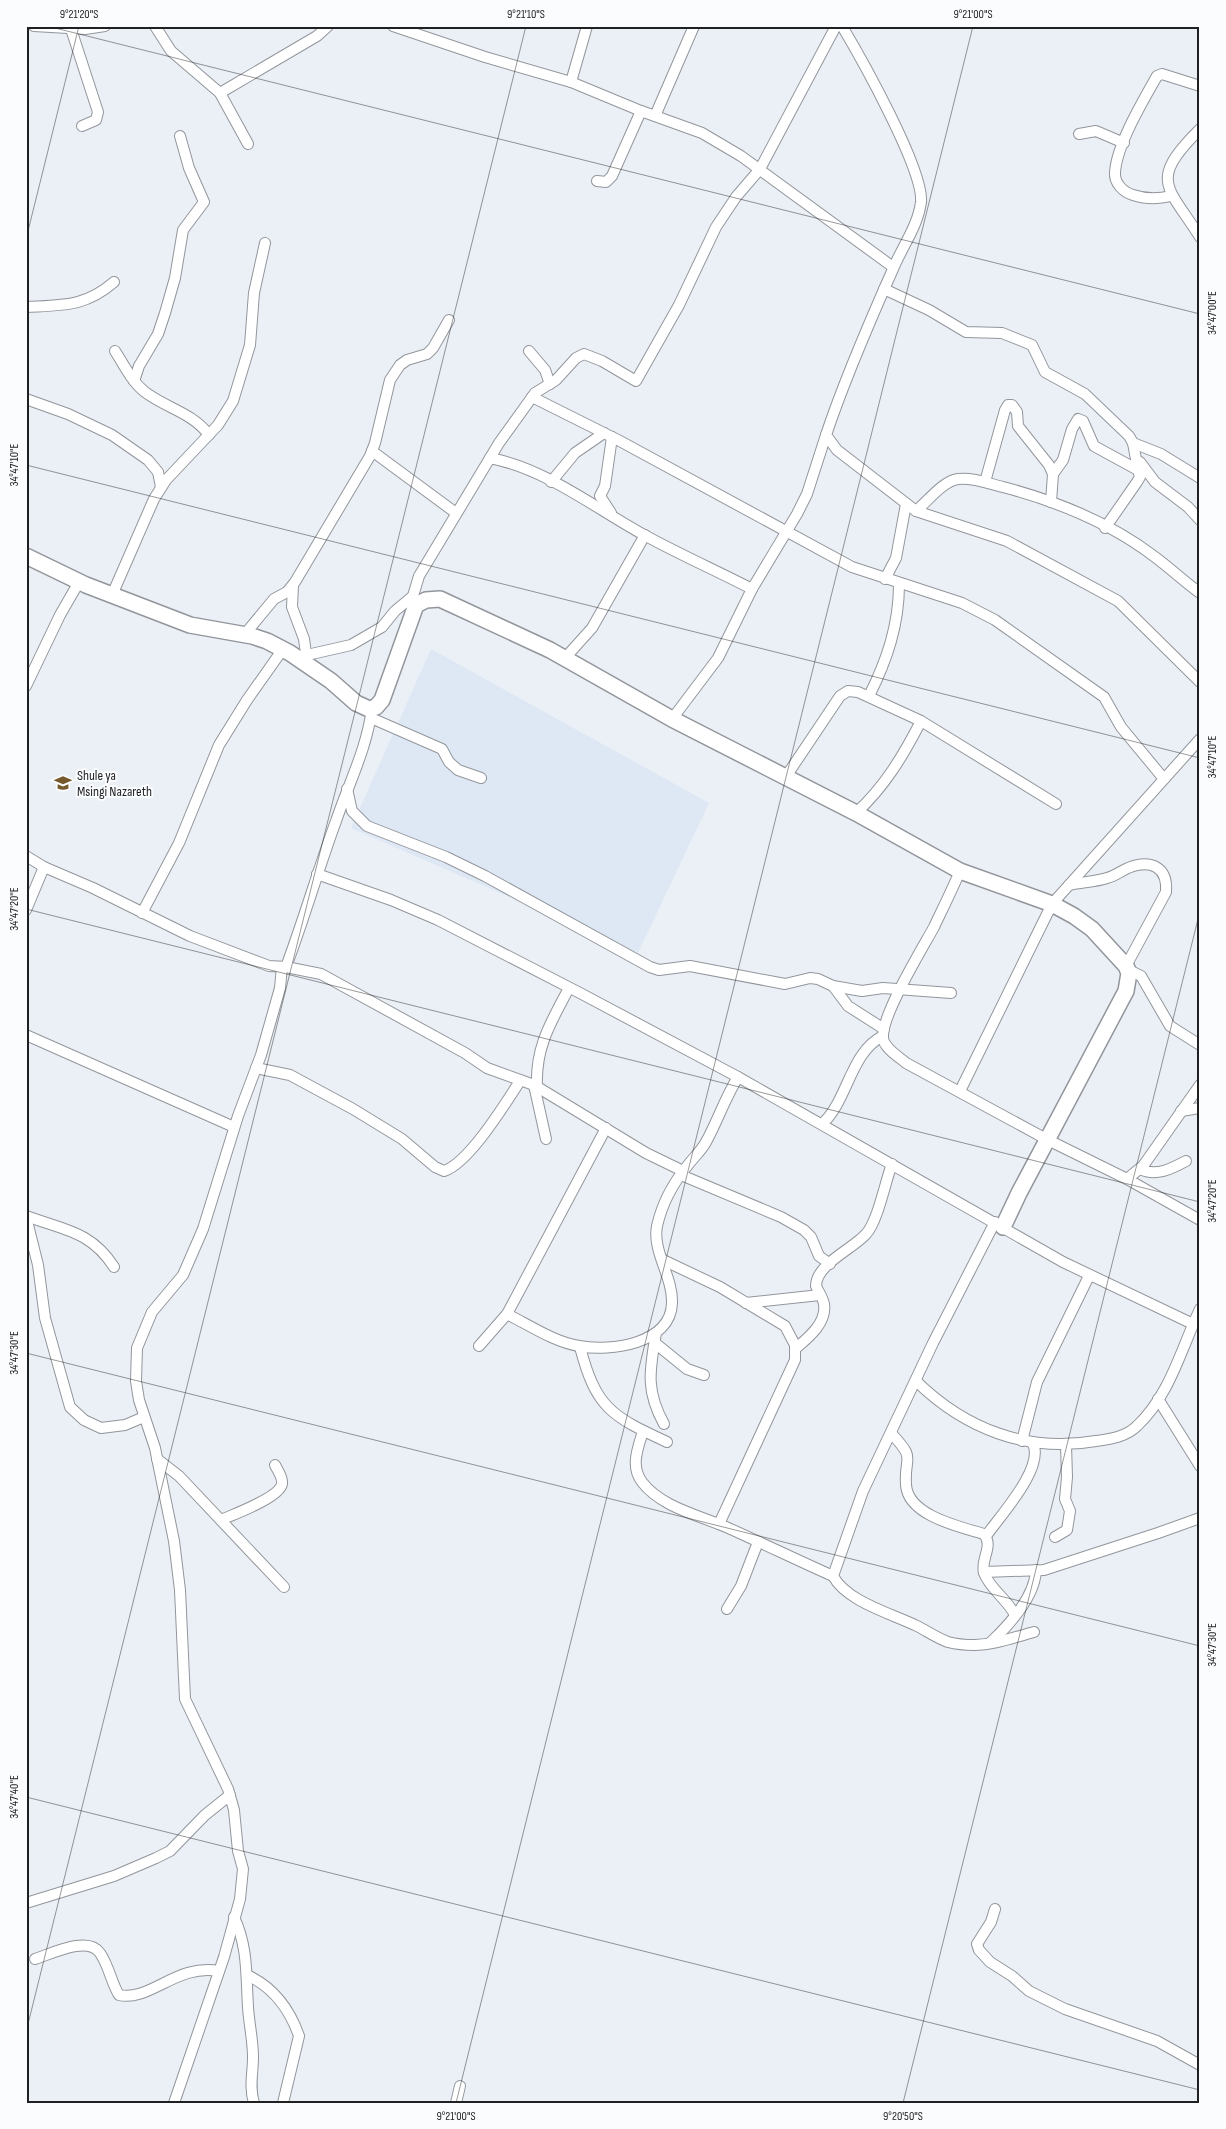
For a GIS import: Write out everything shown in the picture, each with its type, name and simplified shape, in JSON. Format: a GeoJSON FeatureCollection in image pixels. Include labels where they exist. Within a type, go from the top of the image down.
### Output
{"type":"FeatureCollection","features":[{"type":"Feature","properties":{"kind":"street"},"geometry":{"type":"LineString","coordinates":[[34,26],[71,29],[104,26]]}},
{"type":"Feature","properties":{"kind":"street"},"geometry":{"type":"LineString","coordinates":[[155,26],[171,51],[220,93],[248,144]]}},
{"type":"Feature","properties":{"kind":"street"},"geometry":{"type":"LineString","coordinates":[[220,93],[317,36],[328,26]]}},
{"type":"Feature","properties":{"kind":"street"},"geometry":{"type":"LineString","coordinates":[[393,26],[476,54],[571,82],[711,138],[760,169],[893,268]]}},
{"type":"Feature","properties":{"kind":"street"},"geometry":{"type":"LineString","coordinates":[[571,82],[587,26]]}},
{"type":"Feature","properties":{"kind":"street"},"geometry":{"type":"LineString","coordinates":[[656,116],[694,26]]}},
{"type":"Feature","properties":{"kind":"street"},"geometry":{"type":"LineString","coordinates":[[412,614],[413,596],[420,576],[490,458],[532,397],[550,384],[576,358],[584,354],[602,361],[636,381],[679,305],[716,228],[736,197],[760,169],[836,26]]}},
{"type":"Feature","properties":{"kind":"street"},"geometry":{"type":"LineString","coordinates":[[672,719],[718,658],[752,589],[807,494],[826,435],[852,366],[893,268],[914,226],[921,196],[909,160],[884,102],[842,26]]}},
{"type":"Feature","properties":{"kind":"street"},"geometry":{"type":"LineString","coordinates":[[71,29],[98,112],[96,120],[82,126]]}},
{"type":"Feature","properties":{"kind":"street"},"geometry":{"type":"LineString","coordinates":[[1171,196],[1161,199],[1125,192],[1120,187],[1115,173],[1135,116],[1157,76],[1162,74],[1200,86]]}},
{"type":"Feature","properties":{"kind":"street"},"geometry":{"type":"LineString","coordinates":[[597,181],[606,182],[612,176],[641,111]]}},
{"type":"Feature","properties":{"kind":"street"},"geometry":{"type":"LineString","coordinates":[[1200,129],[1179,151],[1168,169],[1171,196],[1200,237]]}},
{"type":"Feature","properties":{"kind":"street"},"geometry":{"type":"LineString","coordinates":[[1079,134],[1096,131],[1124,143]]}},
{"type":"Feature","properties":{"kind":"street"},"geometry":{"type":"LineString","coordinates":[[134,381],[138,366],[158,334],[170,298],[183,230],[204,202],[189,168],[180,136]]}},
{"type":"Feature","properties":{"kind":"street"},"geometry":{"type":"LineString","coordinates":[[112,596],[140,527],[162,487],[218,425],[233,401],[250,345],[254,293],[265,243]]}},
{"type":"Feature","properties":{"kind":"street"},"geometry":{"type":"LineString","coordinates":[[26,307],[82,302],[99,296],[114,282]]}},
{"type":"Feature","properties":{"kind":"street"},"geometry":{"type":"LineString","coordinates":[[884,289],[929,310],[966,332],[1002,333],[1032,345],[1045,372],[1085,394],[1124,430],[1134,443],[1161,454],[1200,478]]}},
{"type":"Feature","properties":{"kind":"street"},"geometry":{"type":"LineString","coordinates":[[244,634],[274,599],[287,592],[293,585],[357,479],[372,451],[390,380],[400,365],[408,360],[427,354],[433,348],[449,320]]}},
{"type":"Feature","properties":{"kind":"street"},"geometry":{"type":"LineString","coordinates":[[115,351],[134,381],[157,400],[198,422],[209,435]]}},
{"type":"Feature","properties":{"kind":"street"},"geometry":{"type":"LineString","coordinates":[[529,351],[545,370],[550,384]]}},
{"type":"Feature","properties":{"kind":"street"},"geometry":{"type":"LineString","coordinates":[[532,397],[608,435],[852,567],[899,584],[941,595],[979,611],[1013,632],[1093,688],[1111,705],[1121,728],[1164,779]]}},
{"type":"Feature","properties":{"kind":"street"},"geometry":{"type":"LineString","coordinates":[[26,399],[68,414],[112,435],[148,460],[158,472],[162,487]]}},
{"type":"Feature","properties":{"kind":"street"},"geometry":{"type":"LineString","coordinates":[[985,482],[1008,405],[1015,407],[1018,426],[1049,465],[1053,474],[1051,502]]}},
{"type":"Feature","properties":{"kind":"street"},"geometry":{"type":"LineString","coordinates":[[1053,474],[1063,460],[1072,429],[1078,419],[1083,421],[1094,446],[1138,470]]}},
{"type":"Feature","properties":{"kind":"street"},"geometry":{"type":"LineString","coordinates":[[551,482],[575,453],[608,435]]}},
{"type":"Feature","properties":{"kind":"street"},"geometry":{"type":"LineString","coordinates":[[608,435],[605,486],[600,496],[613,516]]}},
{"type":"Feature","properties":{"kind":"street"},"geometry":{"type":"LineString","coordinates":[[826,435],[837,450],[916,511],[1007,542],[1102,591],[1133,614],[1200,682]]}},
{"type":"Feature","properties":{"kind":"street"},"geometry":{"type":"LineString","coordinates":[[1105,528],[1140,476],[1135,458],[1134,443]]}},
{"type":"Feature","properties":{"kind":"street"},"geometry":{"type":"LineString","coordinates":[[372,451],[456,513]]}},
{"type":"Feature","properties":{"kind":"street"},"geometry":{"type":"LineString","coordinates":[[490,458],[515,464],[645,535],[752,589]]}},
{"type":"Feature","properties":{"kind":"street"},"geometry":{"type":"LineString","coordinates":[[1135,458],[1154,482],[1194,512],[1200,520]]}},
{"type":"Feature","properties":{"kind":"street"},"geometry":{"type":"LineString","coordinates":[[916,511],[947,484],[958,479],[985,482],[1051,502],[1105,528],[1156,558],[1200,593]]}},
{"type":"Feature","properties":{"kind":"street"},"geometry":{"type":"LineString","coordinates":[[885,579],[896,558],[906,504]]}},
{"type":"Feature","properties":{"kind":"street"},"geometry":{"type":"LineString","coordinates":[[565,658],[592,628],[645,535]]}},
{"type":"Feature","properties":{"kind":"street"},"geometry":{"type":"LineString","coordinates":[[26,556],[112,596],[190,625],[244,634],[267,641],[307,660],[356,703],[442,749],[449,762],[458,770],[481,778]]}},
{"type":"Feature","properties":{"kind":"street"},"geometry":{"type":"LineString","coordinates":[[26,686],[60,615],[79,582]]}},
{"type":"Feature","properties":{"kind":"street"},"geometry":{"type":"LineString","coordinates":[[869,696],[881,672],[896,624],[899,584]]}},
{"type":"Feature","properties":{"kind":"street"},"geometry":{"type":"LineString","coordinates":[[293,585],[292,607],[300,626],[307,660]]}},
{"type":"Feature","properties":{"kind":"street"},"geometry":{"type":"LineString","coordinates":[[307,660],[351,645],[382,626],[395,611],[413,596]]}},
{"type":"Feature","properties":{"kind":"street"},"geometry":{"type":"LineString","coordinates":[[174,2103],[219,1971],[240,1899],[243,1869],[238,1851],[234,1810],[230,1795],[185,1699],[177,1566],[158,1459],[144,1417],[136,1381],[136,1348],[152,1312],[177,1284],[186,1269],[203,1229],[234,1127],[256,1068],[280,988],[284,967],[305,916],[317,874],[347,789],[360,761],[372,713],[382,700],[416,605],[426,600],[440,599],[464,609],[565,658],[672,719],[856,813],[960,871],[1052,904],[1092,929],[1127,967],[1141,976],[1170,1026],[1200,1045]]}},
{"type":"Feature","properties":{"kind":"street"},"geometry":{"type":"LineString","coordinates":[[142,913],[179,844],[219,745],[247,700],[283,649]]}},
{"type":"Feature","properties":{"kind":"street"},"geometry":{"type":"LineString","coordinates":[[785,778],[840,696],[848,691],[869,696],[921,721],[1056,804]]}},
{"type":"Feature","properties":{"kind":"street"},"geometry":{"type":"LineString","coordinates":[[856,813],[876,794],[889,778],[921,721]]}},
{"type":"Feature","properties":{"kind":"street"},"geometry":{"type":"LineString","coordinates":[[960,1091],[1052,904],[1200,739]]}},
{"type":"Feature","properties":{"kind":"street"},"geometry":{"type":"LineString","coordinates":[[347,789],[352,811],[368,826],[446,857],[485,876],[650,967],[659,970],[695,966],[785,984],[810,978],[833,986],[862,991],[882,988],[951,993]]}},
{"type":"Feature","properties":{"kind":"street"},"geometry":{"type":"LineString","coordinates":[[26,856],[44,867],[225,950],[269,966],[321,974],[457,1048],[487,1068],[536,1086],[682,1173],[780,1217],[804,1230],[811,1237],[819,1256],[830,1264]]}},
{"type":"Feature","properties":{"kind":"street"},"geometry":{"type":"LineString","coordinates":[[833,1576],[863,1491],[916,1382],[999,1224],[1048,1140],[1126,991],[1129,982],[1127,967],[1166,892],[1168,878],[1164,871],[1153,865],[1130,867],[1110,877],[1069,885]]}},
{"type":"Feature","properties":{"kind":"street"},"geometry":{"type":"LineString","coordinates":[[26,910],[44,867]]}},
{"type":"Feature","properties":{"kind":"street"},"geometry":{"type":"LineString","coordinates":[[822,1124],[834,1111],[849,1079],[863,1056],[884,1032],[900,989],[933,928],[960,871]]}},
{"type":"Feature","properties":{"kind":"street"},"geometry":{"type":"LineString","coordinates":[[317,874],[391,900],[438,920],[738,1077],[1089,1276],[1193,1324]]}},
{"type":"Feature","properties":{"kind":"street"},"geometry":{"type":"LineString","coordinates":[[833,986],[848,1006],[884,1032],[888,1048],[906,1063],[1048,1140],[1127,1179],[1200,1220]]}},
{"type":"Feature","properties":{"kind":"street"},"geometry":{"type":"LineString","coordinates":[[546,1139],[536,1086],[536,1070],[542,1042],[569,988]]}},
{"type":"Feature","properties":{"kind":"street"},"geometry":{"type":"LineString","coordinates":[[26,1035],[234,1127]]}},
{"type":"Feature","properties":{"kind":"street"},"geometry":{"type":"LineString","coordinates":[[256,1068],[290,1075],[354,1109],[402,1139],[435,1167],[444,1171],[459,1163],[498,1115],[520,1081]]}},
{"type":"Feature","properties":{"kind":"street"},"geometry":{"type":"LineString","coordinates":[[664,1424],[654,1404],[650,1383],[650,1367],[656,1338],[668,1319],[672,1306],[672,1290],[656,1237],[657,1226],[665,1201],[682,1173],[706,1142],[726,1096],[738,1077]]}},
{"type":"Feature","properties":{"kind":"street"},"geometry":{"type":"LineString","coordinates":[[1127,1179],[1140,1169],[1200,1085]]}},
{"type":"Feature","properties":{"kind":"street"},"geometry":{"type":"LineString","coordinates":[[1180,1112],[1200,1108]]}},
{"type":"Feature","properties":{"kind":"street"},"geometry":{"type":"LineString","coordinates":[[479,1346],[506,1314],[606,1128]]}},
{"type":"Feature","properties":{"kind":"street"},"geometry":{"type":"LineString","coordinates":[[1140,1169],[1151,1173],[1158,1172],[1186,1161]]}},
{"type":"Feature","properties":{"kind":"street"},"geometry":{"type":"LineString","coordinates":[[795,1349],[812,1335],[820,1323],[824,1303],[816,1281],[823,1270],[867,1233],[874,1221],[892,1164]]}},
{"type":"Feature","properties":{"kind":"street"},"geometry":{"type":"LineString","coordinates":[[26,1217],[38,1265],[45,1318],[70,1407],[84,1420],[101,1428],[126,1425],[144,1417]]}},
{"type":"Feature","properties":{"kind":"street"},"geometry":{"type":"LineString","coordinates":[[26,1217],[93,1241],[104,1252],[114,1267]]}},
{"type":"Feature","properties":{"kind":"street"},"geometry":{"type":"LineString","coordinates":[[663,1260],[720,1287],[785,1326],[792,1335],[795,1349],[795,1360],[719,1524]]}},
{"type":"Feature","properties":{"kind":"street"},"geometry":{"type":"LineString","coordinates":[[986,1536],[1027,1478],[1035,1452],[1027,1441],[1036,1382],[1089,1276]]}},
{"type":"Feature","properties":{"kind":"street"},"geometry":{"type":"LineString","coordinates":[[746,1303],[820,1295]]}},
{"type":"Feature","properties":{"kind":"street"},"geometry":{"type":"LineString","coordinates":[[916,1382],[933,1398],[997,1435],[1027,1441],[1066,1445],[1124,1435],[1140,1423],[1158,1399],[1179,1359],[1200,1310]]}},
{"type":"Feature","properties":{"kind":"street"},"geometry":{"type":"LineString","coordinates":[[506,1314],[544,1334],[580,1347],[628,1345],[656,1338]]}},
{"type":"Feature","properties":{"kind":"street"},"geometry":{"type":"LineString","coordinates":[[656,1338],[686,1369],[704,1375]]}},
{"type":"Feature","properties":{"kind":"street"},"geometry":{"type":"LineString","coordinates":[[580,1347],[589,1379],[601,1399],[616,1416],[667,1442]]}},
{"type":"Feature","properties":{"kind":"street"},"geometry":{"type":"LineString","coordinates":[[1158,1399],[1200,1466]]}},
{"type":"Feature","properties":{"kind":"street"},"geometry":{"type":"LineString","coordinates":[[643,1431],[635,1460],[641,1481],[652,1492],[677,1507],[833,1576],[837,1584],[845,1590],[880,1610],[946,1641],[974,1645],[991,1643],[1034,1632]]}},
{"type":"Feature","properties":{"kind":"street"},"geometry":{"type":"LineString","coordinates":[[891,1433],[906,1451],[909,1458],[906,1486],[913,1503],[956,1527],[986,1536]]}},
{"type":"Feature","properties":{"kind":"street"},"geometry":{"type":"LineString","coordinates":[[1055,1537],[1066,1530],[1070,1520],[1070,1511],[1065,1494],[1067,1477],[1066,1445]]}},
{"type":"Feature","properties":{"kind":"street"},"geometry":{"type":"LineString","coordinates":[[158,1459],[171,1468],[284,1586]]}},
{"type":"Feature","properties":{"kind":"street"},"geometry":{"type":"LineString","coordinates":[[221,1520],[274,1495],[282,1483],[282,1478],[275,1465]]}},
{"type":"Feature","properties":{"kind":"street"},"geometry":{"type":"LineString","coordinates":[[984,1572],[1036,1570],[1083,1558],[1200,1518]]}},
{"type":"Feature","properties":{"kind":"street"},"geometry":{"type":"LineString","coordinates":[[986,1536],[989,1544],[984,1561],[984,1572],[998,1594],[1011,1607],[1015,1615]]}},
{"type":"Feature","properties":{"kind":"street"},"geometry":{"type":"LineString","coordinates":[[727,1609],[742,1586],[758,1542]]}},
{"type":"Feature","properties":{"kind":"street"},"geometry":{"type":"LineString","coordinates":[[991,1643],[1015,1615],[1032,1590],[1036,1570]]}},
{"type":"Feature","properties":{"kind":"street"},"geometry":{"type":"LineString","coordinates":[[26,1903],[114,1876],[170,1851],[205,1815],[230,1795]]}},
{"type":"Feature","properties":{"kind":"street"},"geometry":{"type":"LineString","coordinates":[[995,1908],[991,1922],[977,1944],[979,1950],[990,1962],[1012,1976],[1029,1991],[1047,2000],[1105,2024],[1157,2041],[1200,2065]]}},
{"type":"Feature","properties":{"kind":"street"},"geometry":{"type":"LineString","coordinates":[[234,1917],[243,1938],[247,1974],[253,2057],[250,2084],[254,2103]]}},
{"type":"Feature","properties":{"kind":"street"},"geometry":{"type":"LineString","coordinates":[[35,1959],[79,1945],[89,1945],[100,1952],[112,1985],[119,1995],[130,1997],[181,1974],[199,1970],[219,1971]]}},
{"type":"Feature","properties":{"kind":"street"},"geometry":{"type":"LineString","coordinates":[[247,1974],[280,2000],[299,2036],[283,2103]]}},
{"type":"Feature","properties":{"kind":"street"},"geometry":{"type":"LineString","coordinates":[[456,2103],[460,2086]]}},
{"type":"Feature","properties":{"kind":"shaded area"},"geometry":{"type":"Polygon","coordinates":[[[431,649],[709,803],[638,953],[351,828],[431,649]]]}},
{"type":"Feature","properties":{"kind":"place","name":"Shule ya Msingi Nazareth"},"geometry":{"type":"Point","coordinates":[63,783]}}]}
